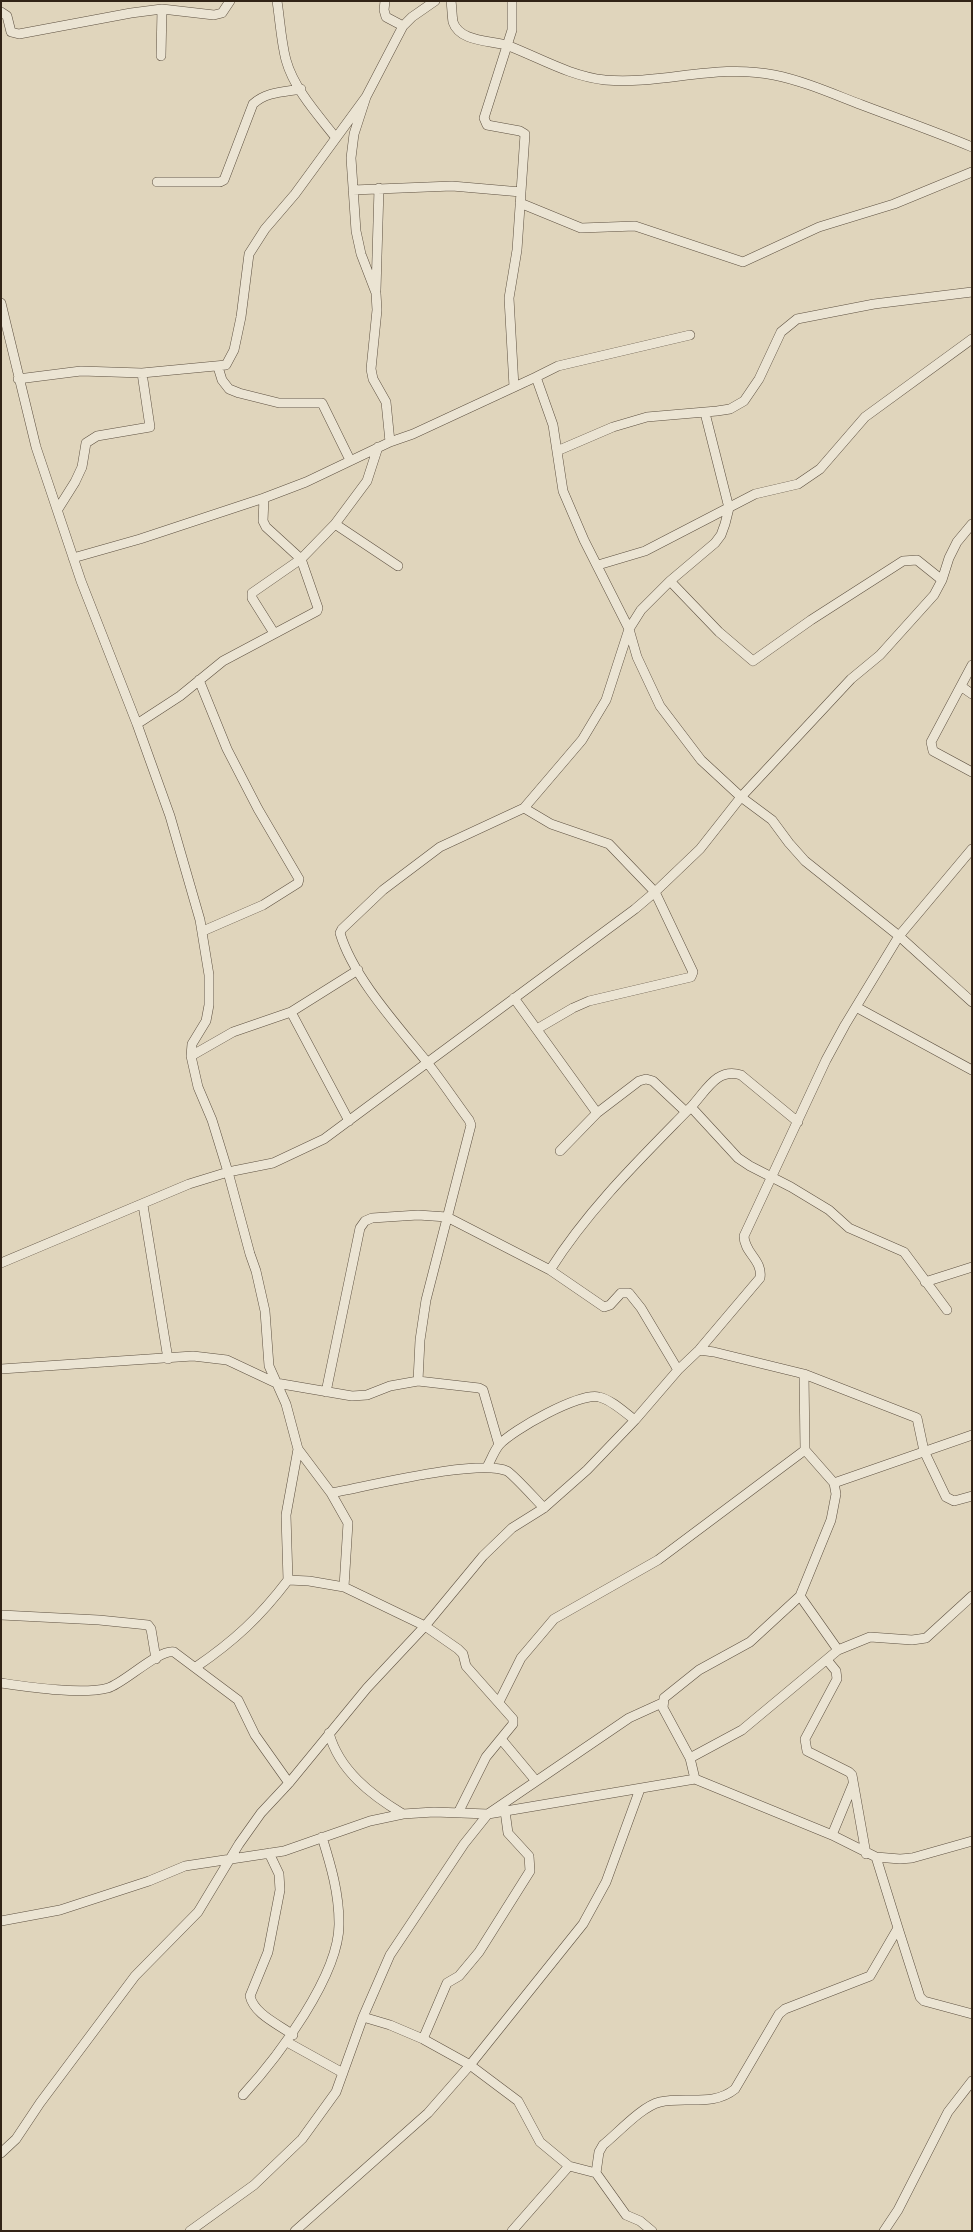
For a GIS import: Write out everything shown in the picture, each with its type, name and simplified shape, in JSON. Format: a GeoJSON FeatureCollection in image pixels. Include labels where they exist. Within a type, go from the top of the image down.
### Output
{"type":"FeatureCollection","features":[{"type":"Feature","properties":{"kind":"street"},"geometry":{"type":"LineString","coordinates":[[1,12],[7,16],[11,32],[19,34],[117,15],[162,9],[214,15],[222,14],[230,1]]}},
{"type":"Feature","properties":{"kind":"street"},"geometry":{"type":"LineString","coordinates":[[277,1],[286,60],[301,89],[336,138]]}},
{"type":"Feature","properties":{"kind":"street"},"geometry":{"type":"LineString","coordinates":[[385,1],[384,10],[386,17],[403,26]]}},
{"type":"Feature","properties":{"kind":"street"},"geometry":{"type":"LineString","coordinates":[[18,379],[82,371],[142,372],[218,367],[226,365],[229,361],[237,339],[249,254],[265,229],[295,194],[366,97],[403,26],[412,17],[435,1]]}},
{"type":"Feature","properties":{"kind":"street"},"geometry":{"type":"LineString","coordinates":[[451,1],[454,22],[461,32],[468,36],[508,46],[568,72],[607,80],[635,80],[704,72],[755,72],[774,75],[828,92],[972,147]]}},
{"type":"Feature","properties":{"kind":"street"},"geometry":{"type":"LineString","coordinates":[[512,1],[514,20],[508,46],[484,121],[487,124],[520,131],[525,134],[517,250],[509,298],[514,387]]}},
{"type":"Feature","properties":{"kind":"street"},"geometry":{"type":"LineString","coordinates":[[161,56],[162,9]]}},
{"type":"Feature","properties":{"kind":"street"},"geometry":{"type":"LineString","coordinates":[[157,182],[224,180],[253,104],[260,98],[270,94],[301,89]]}},
{"type":"Feature","properties":{"kind":"street"},"geometry":{"type":"LineString","coordinates":[[366,97],[351,148],[353,190],[356,231],[361,254],[376,293]]}},
{"type":"Feature","properties":{"kind":"street"},"geometry":{"type":"LineString","coordinates":[[520,203],[581,228],[635,226],[743,262],[819,227],[894,204],[972,172]]}},
{"type":"Feature","properties":{"kind":"street"},"geometry":{"type":"LineString","coordinates":[[353,190],[452,186],[521,192]]}},
{"type":"Feature","properties":{"kind":"street"},"geometry":{"type":"LineString","coordinates":[[379,188],[376,293],[377,310],[371,369],[375,387],[386,402],[390,442]]}},
{"type":"Feature","properties":{"kind":"street"},"geometry":{"type":"LineString","coordinates":[[557,451],[613,427],[647,417],[705,413],[730,409],[744,402],[759,379],[781,332],[797,319],[874,304],[972,292]]}},
{"type":"Feature","properties":{"kind":"street"},"geometry":{"type":"LineString","coordinates":[[1,303],[18,379],[36,447],[58,509],[73,558],[137,724],[170,816],[203,931],[209,975],[209,1005],[206,1021],[192,1044],[191,1056],[198,1087],[212,1120],[261,1289],[268,1357],[276,1383],[286,1404],[298,1449],[331,1493],[348,1523],[344,1587]]}},
{"type":"Feature","properties":{"kind":"street"},"geometry":{"type":"LineString","coordinates":[[73,558],[140,539],[264,498],[390,442],[413,434],[558,366],[690,335]]}},
{"type":"Feature","properties":{"kind":"street"},"geometry":{"type":"LineString","coordinates":[[598,565],[645,551],[754,494],[798,484],[820,469],[866,417],[972,339]]}},
{"type":"Feature","properties":{"kind":"street"},"geometry":{"type":"LineString","coordinates":[[218,367],[222,380],[229,389],[239,393],[279,403],[322,403],[350,460]]}},
{"type":"Feature","properties":{"kind":"street"},"geometry":{"type":"LineString","coordinates":[[58,509],[75,482],[82,467],[86,443],[97,436],[146,429],[150,427],[142,372]]}},
{"type":"Feature","properties":{"kind":"street"},"geometry":{"type":"LineString","coordinates":[[536,377],[554,425],[563,491],[584,540],[598,565],[629,629],[637,657],[660,706],[695,754],[741,797],[772,820],[789,843],[805,860],[899,936],[972,1002]]}},
{"type":"Feature","properties":{"kind":"street"},"geometry":{"type":"LineString","coordinates":[[418,1381],[420,1340],[426,1300],[471,1126],[469,1120],[427,1062],[387,1014],[358,970],[340,933],[342,929],[382,890],[440,847],[524,808],[582,740],[598,714],[612,683],[629,629],[641,610],[670,581],[715,543],[721,535],[729,508],[705,413]]}},
{"type":"Feature","properties":{"kind":"street"},"geometry":{"type":"LineString","coordinates":[[274,633],[252,598],[252,592],[301,559],[335,524],[367,480],[378,448]]}},
{"type":"Feature","properties":{"kind":"street"},"geometry":{"type":"LineString","coordinates":[[137,724],[180,696],[222,661],[318,610],[301,559],[266,527],[263,521],[264,498]]}},
{"type":"Feature","properties":{"kind":"street"},"geometry":{"type":"LineString","coordinates":[[335,524],[398,566]]}},
{"type":"Feature","properties":{"kind":"street"},"geometry":{"type":"LineString","coordinates":[[1,1263],[143,1205],[189,1184],[228,1172],[273,1163],[324,1139],[655,892],[700,849],[741,797],[851,679],[880,655],[934,595],[942,580],[949,558],[970,528]]}},
{"type":"Feature","properties":{"kind":"street"},"geometry":{"type":"LineString","coordinates":[[670,581],[719,632],[752,661],[811,620],[903,561],[916,560],[942,580]]}},
{"type":"Feature","properties":{"kind":"street"},"geometry":{"type":"LineString","coordinates":[[972,665],[962,687],[931,742],[933,751],[972,772]]}},
{"type":"Feature","properties":{"kind":"street"},"geometry":{"type":"LineString","coordinates":[[199,680],[227,749],[258,809],[299,879],[298,883],[276,899],[203,931]]}},
{"type":"Feature","properties":{"kind":"street"},"geometry":{"type":"LineString","coordinates":[[962,687],[972,694]]}},
{"type":"Feature","properties":{"kind":"street"},"geometry":{"type":"LineString","coordinates":[[524,808],[551,824],[609,844],[655,892],[692,968],[691,977],[589,1001],[573,1008],[537,1029]]}},
{"type":"Feature","properties":{"kind":"street"},"geometry":{"type":"LineString","coordinates":[[1,2153],[16,2139],[40,2104],[135,1976],[198,1912],[231,1860],[239,1844],[261,1813],[289,1783],[367,1688],[425,1626],[483,1556],[512,1528],[544,1508],[587,1470],[635,1420],[678,1370],[699,1350],[760,1278],[761,1267],[745,1243],[744,1236],[826,1060],[899,936],[972,849]]}},
{"type":"Feature","properties":{"kind":"street"},"geometry":{"type":"LineString","coordinates":[[191,1056],[232,1032],[291,1012],[358,970]]}},
{"type":"Feature","properties":{"kind":"street"},"geometry":{"type":"LineString","coordinates":[[514,998],[597,1113]]}},
{"type":"Feature","properties":{"kind":"street"},"geometry":{"type":"LineString","coordinates":[[856,1007],[972,1070]]}},
{"type":"Feature","properties":{"kind":"street"},"geometry":{"type":"LineString","coordinates":[[291,1012],[349,1121]]}},
{"type":"Feature","properties":{"kind":"street"},"geometry":{"type":"LineString","coordinates":[[550,1270],[564,1248],[610,1190],[689,1110],[720,1075],[726,1072],[741,1075],[798,1122]]}},
{"type":"Feature","properties":{"kind":"street"},"geometry":{"type":"LineString","coordinates":[[560,1151],[597,1113],[639,1081],[646,1079],[653,1081],[689,1110],[738,1158],[770,1178],[791,1187],[829,1210],[849,1228],[904,1252],[925,1282],[938,1295],[947,1310]]}},
{"type":"Feature","properties":{"kind":"street"},"geometry":{"type":"LineString","coordinates":[[143,1205],[168,1359]]}},
{"type":"Feature","properties":{"kind":"street"},"geometry":{"type":"LineString","coordinates":[[326,1392],[360,1228],[365,1221],[372,1218],[418,1215],[447,1217],[550,1270],[604,1307],[610,1305],[621,1293],[629,1293],[641,1308],[678,1370]]}},
{"type":"Feature","properties":{"kind":"street"},"geometry":{"type":"LineString","coordinates":[[925,1282],[972,1267]]}},
{"type":"Feature","properties":{"kind":"street"},"geometry":{"type":"LineString","coordinates":[[699,1350],[804,1374],[912,1415],[919,1422],[924,1451],[946,1496],[954,1501],[972,1496]]}},
{"type":"Feature","properties":{"kind":"street"},"geometry":{"type":"LineString","coordinates":[[1,1369],[168,1359],[193,1356],[228,1360],[276,1383],[359,1396],[390,1386],[418,1381],[481,1388],[499,1445]]}},
{"type":"Feature","properties":{"kind":"street"},"geometry":{"type":"LineString","coordinates":[[695,1779],[690,1758],[663,1708],[662,1703],[664,1698],[699,1670],[750,1642],[800,1596],[831,1520],[835,1505],[834,1483],[806,1450],[804,1374]]}},
{"type":"Feature","properties":{"kind":"street"},"geometry":{"type":"LineString","coordinates":[[487,1467],[499,1445],[518,1428],[556,1409],[591,1396],[603,1398],[635,1420]]}},
{"type":"Feature","properties":{"kind":"street"},"geometry":{"type":"LineString","coordinates":[[834,1483],[972,1435]]}},
{"type":"Feature","properties":{"kind":"street"},"geometry":{"type":"LineString","coordinates":[[196,1667],[218,1652],[268,1608],[288,1580],[286,1515],[298,1449]]}},
{"type":"Feature","properties":{"kind":"street"},"geometry":{"type":"LineString","coordinates":[[499,1702],[521,1658],[554,1619],[658,1560],[806,1450]]}},
{"type":"Feature","properties":{"kind":"street"},"geometry":{"type":"LineString","coordinates":[[331,1493],[448,1471],[487,1467],[507,1472],[544,1508]]}},
{"type":"Feature","properties":{"kind":"street"},"geometry":{"type":"LineString","coordinates":[[288,1580],[309,1581],[344,1587],[425,1626],[463,1654],[466,1666],[499,1702],[513,1721],[501,1739],[486,1757],[458,1813]]}},
{"type":"Feature","properties":{"kind":"street"},"geometry":{"type":"LineString","coordinates":[[800,1596],[838,1650]]}},
{"type":"Feature","properties":{"kind":"street"},"geometry":{"type":"LineString","coordinates":[[690,1758],[742,1730],[838,1650],[870,1637],[912,1640],[926,1638],[972,1596]]}},
{"type":"Feature","properties":{"kind":"street"},"geometry":{"type":"LineString","coordinates":[[1,1615],[99,1620],[148,1625],[151,1629],[156,1659]]}},
{"type":"Feature","properties":{"kind":"street"},"geometry":{"type":"LineString","coordinates":[[1,1683],[86,1690],[107,1689],[170,1651],[196,1667],[238,1700],[255,1735],[289,1783]]}},
{"type":"Feature","properties":{"kind":"street"},"geometry":{"type":"LineString","coordinates":[[826,1660],[836,1671],[837,1678],[805,1739],[805,1745],[807,1751],[818,1758],[850,1772],[866,1854]]}},
{"type":"Feature","properties":{"kind":"street"},"geometry":{"type":"LineString","coordinates":[[190,2231],[254,2185],[302,2139],[336,2092],[363,2017],[390,1955],[464,1844],[488,1814],[629,1718],[662,1703]]}},
{"type":"Feature","properties":{"kind":"street"},"geometry":{"type":"LineString","coordinates":[[329,1733],[333,1747],[347,1768],[368,1790],[403,1814]]}},
{"type":"Feature","properties":{"kind":"street"},"geometry":{"type":"LineString","coordinates":[[501,1739],[536,1781]]}},
{"type":"Feature","properties":{"kind":"street"},"geometry":{"type":"LineString","coordinates":[[1,1921],[60,1910],[149,1881],[185,1866],[284,1851],[370,1820],[403,1814],[488,1814],[505,1812],[695,1779],[832,1835],[866,1854],[876,1857],[900,1859],[912,1858],[972,1841]]}},
{"type":"Feature","properties":{"kind":"street"},"geometry":{"type":"LineString","coordinates":[[832,1835],[853,1784]]}},
{"type":"Feature","properties":{"kind":"street"},"geometry":{"type":"LineString","coordinates":[[295,2231],[428,2113],[470,2065],[583,1924],[606,1882],[640,1789]]}},
{"type":"Feature","properties":{"kind":"street"},"geometry":{"type":"LineString","coordinates":[[423,2039],[447,1983],[459,1976],[479,1952],[530,1872],[529,1856],[508,1833],[505,1812]]}},
{"type":"Feature","properties":{"kind":"street"},"geometry":{"type":"LineString","coordinates":[[243,2095],[261,2076],[290,2038],[324,1979],[337,1944],[339,1924],[336,1883],[322,1837]]}},
{"type":"Feature","properties":{"kind":"street"},"geometry":{"type":"LineString","coordinates":[[269,1853],[279,1874],[280,1890],[268,1952],[250,1996],[252,2003],[290,2038],[343,2073]]}},
{"type":"Feature","properties":{"kind":"street"},"geometry":{"type":"LineString","coordinates":[[876,1857],[920,1997],[924,2001],[972,2014]]}},
{"type":"Feature","properties":{"kind":"street"},"geometry":{"type":"LineString","coordinates":[[596,2172],[599,2152],[603,2145],[651,2105],[674,2100],[704,2100],[733,2091],[779,2014],[785,2010],[870,1976],[898,1928]]}},
{"type":"Feature","properties":{"kind":"street"},"geometry":{"type":"LineString","coordinates":[[363,2017],[390,2025],[423,2039],[470,2065],[518,2101],[540,2142],[569,2166],[596,2172],[626,2215],[640,2220],[652,2231]]}},
{"type":"Feature","properties":{"kind":"street"},"geometry":{"type":"LineString","coordinates":[[884,2231],[898,2210],[948,2112],[972,2081]]}},
{"type":"Feature","properties":{"kind":"street"},"geometry":{"type":"LineString","coordinates":[[512,2231],[569,2166]]}}]}
